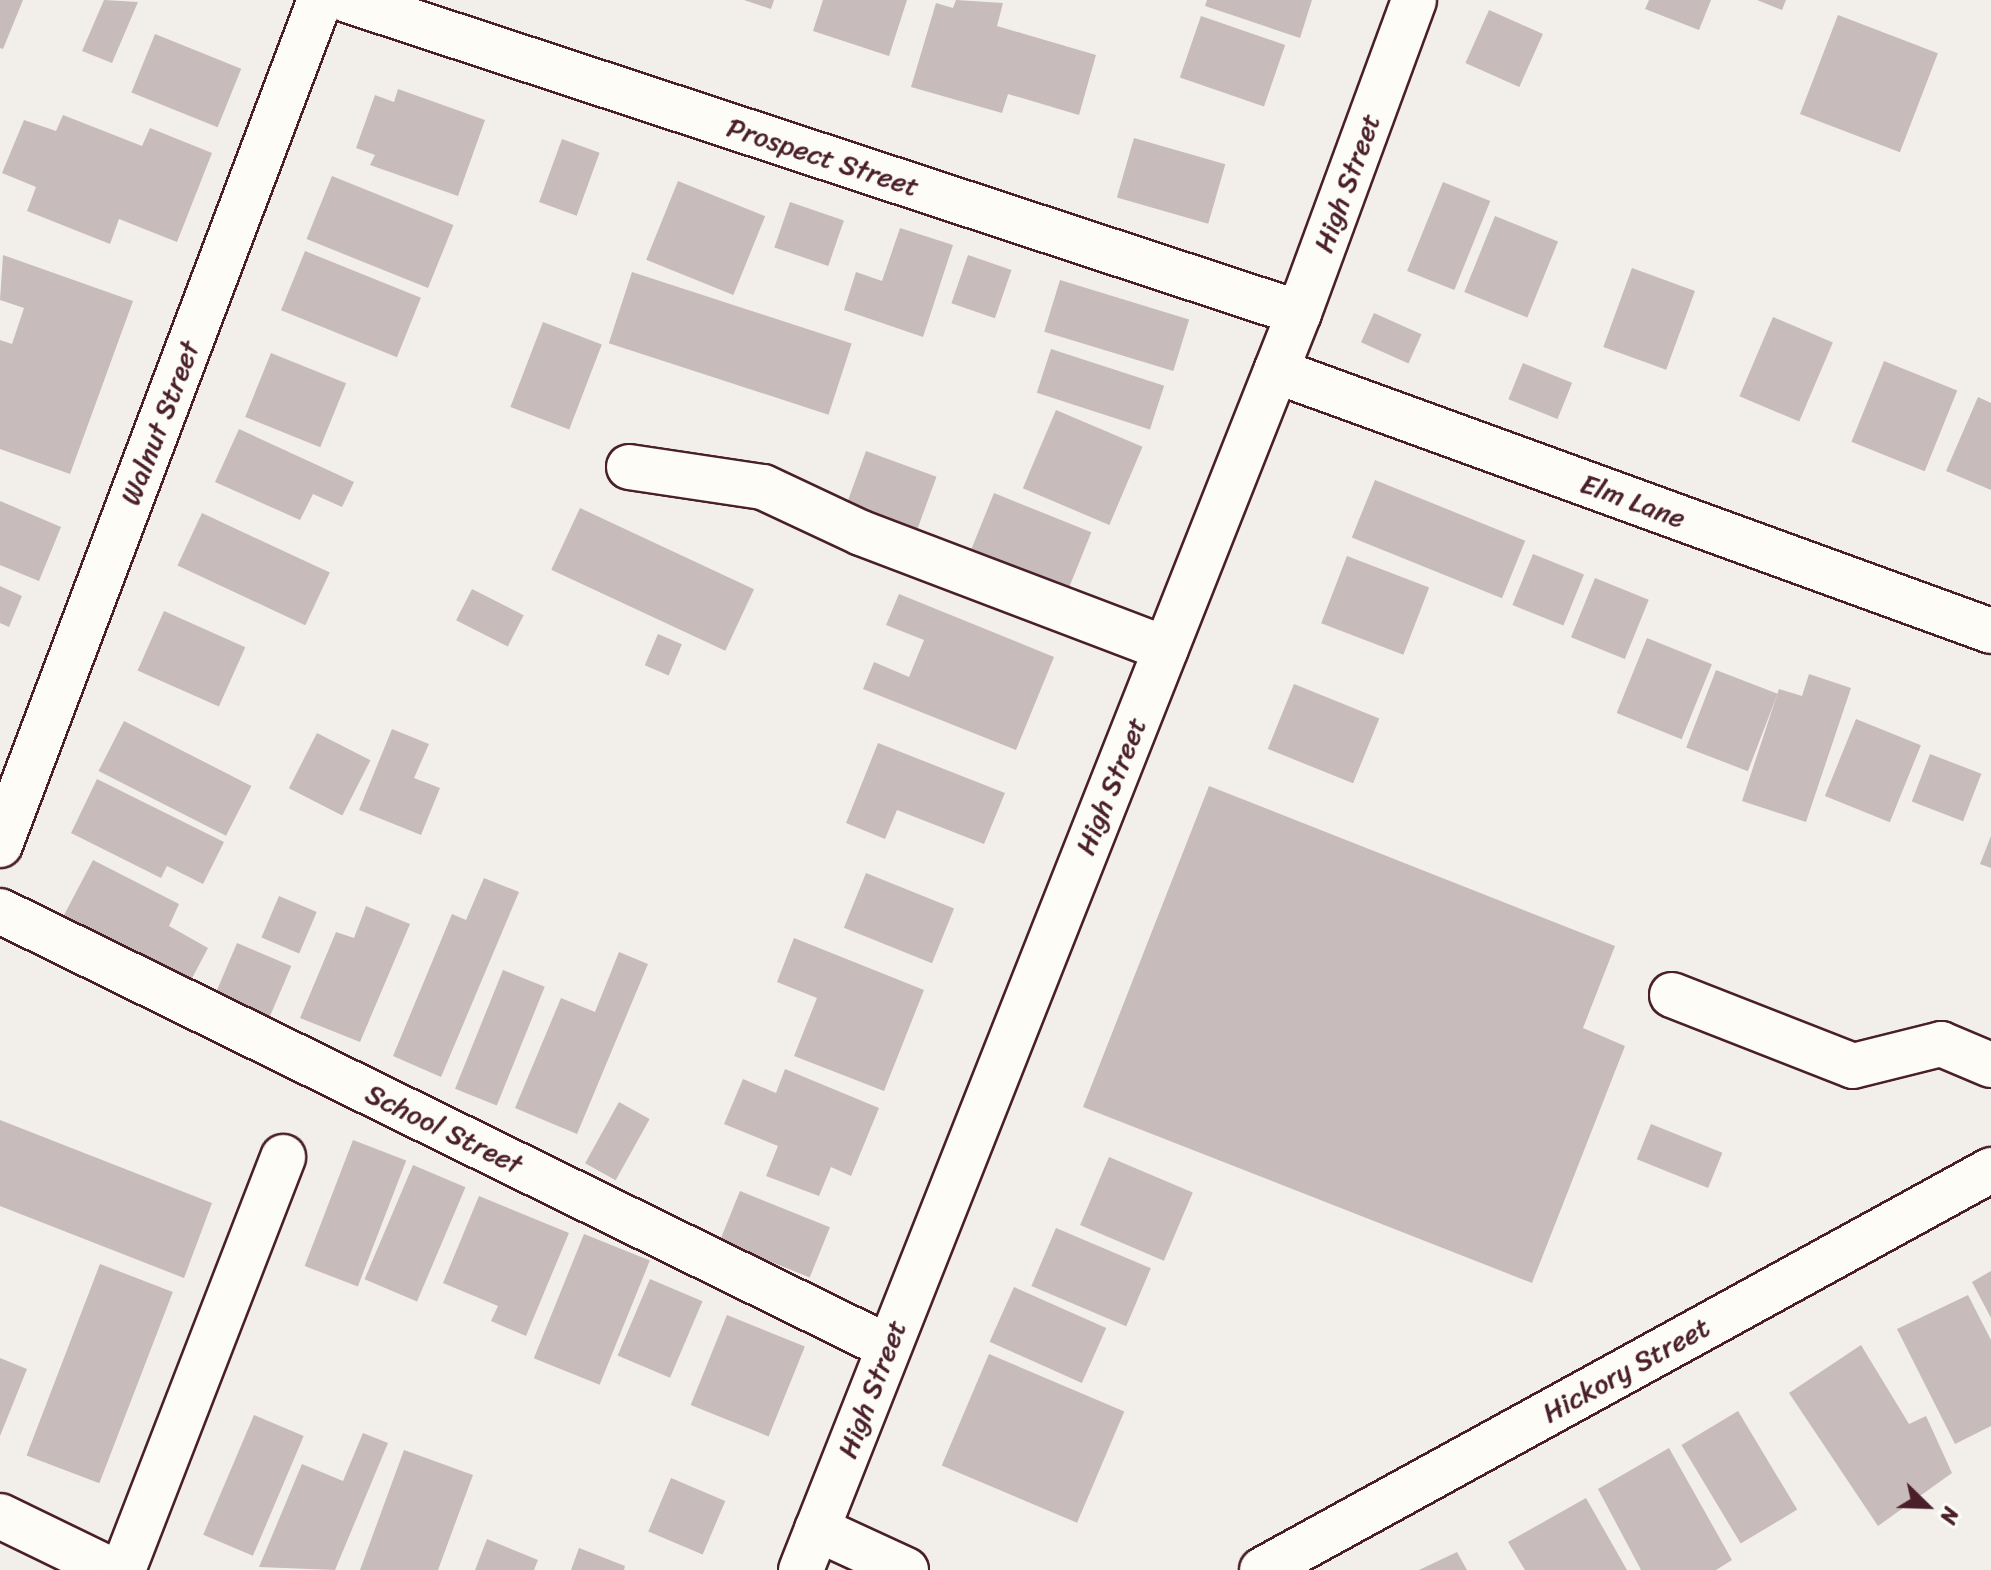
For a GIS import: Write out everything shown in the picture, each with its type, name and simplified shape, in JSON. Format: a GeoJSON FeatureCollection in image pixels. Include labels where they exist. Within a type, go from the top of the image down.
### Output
{"type":"FeatureCollection","features":[{"type":"Feature","properties":{"kind":"street","name":"Walnut Street"},"geometry":{"type":"LineString","coordinates":[[0,845],[320,0]]}},
{"type":"Feature","properties":{"kind":"street","name":"Prospect Street"},"geometry":{"type":"LineString","coordinates":[[347,0],[1299,313]]}},
{"type":"Feature","properties":{"kind":"street","name":"High Street"},"geometry":{"type":"LineString","coordinates":[[801,1570],[1299,313],[1414,0]]}},
{"type":"Feature","properties":{"kind":"street","name":"Elm Lane"},"geometry":{"type":"LineString","coordinates":[[1276,371],[1991,631]]}},
{"type":"Feature","properties":{"kind":"street"},"geometry":{"type":"LineString","coordinates":[[629,467],[763,487],[875,539],[1166,649]]}},
{"type":"Feature","properties":{"kind":"street","name":"School Street"},"geometry":{"type":"LineString","coordinates":[[0,911],[888,1347]]}},
{"type":"Feature","properties":{"kind":"street"},"geometry":{"type":"LineString","coordinates":[[1672,995],[1853,1066],[1941,1044],[1991,1065]]}},
{"type":"Feature","properties":{"kind":"street"},"geometry":{"type":"LineString","coordinates":[[123,1570],[283,1157]]}},
{"type":"Feature","properties":{"kind":"street","name":"Hickory Street"},"geometry":{"type":"LineString","coordinates":[[1262,1570],[1991,1170]]}},
{"type":"Feature","properties":{"kind":"street"},"geometry":{"type":"LineString","coordinates":[[0,1516],[111,1570]]}},
{"type":"Feature","properties":{"kind":"street"},"geometry":{"type":"LineString","coordinates":[[817,1529],[906,1570]]}},
{"type":"Feature","properties":{"kind":"building"},"geometry":{"type":"Polygon","coordinates":[[[0,0],[23,0],[3,49],[0,48],[0,0]]]}},
{"type":"Feature","properties":{"kind":"building"},"geometry":{"type":"Polygon","coordinates":[[[104,0],[138,2],[112,63],[82,51],[104,0]]]}},
{"type":"Feature","properties":{"kind":"building"},"geometry":{"type":"Polygon","coordinates":[[[744,0],[774,0],[771,9],[744,0]]]}},
{"type":"Feature","properties":{"kind":"building"},"geometry":{"type":"Polygon","coordinates":[[[823,0],[907,0],[889,56],[813,31],[823,0]]]}},
{"type":"Feature","properties":{"kind":"building"},"geometry":{"type":"Polygon","coordinates":[[[956,0],[1003,3],[997,26],[1096,55],[1079,115],[1008,94],[1002,113],[911,87],[936,3],[953,8],[956,0]]]}},
{"type":"Feature","properties":{"kind":"building"},"geometry":{"type":"Polygon","coordinates":[[[1207,0],[1312,0],[1300,38],[1205,6],[1207,0]]]}},
{"type":"Feature","properties":{"kind":"building"},"geometry":{"type":"Polygon","coordinates":[[[1649,0],[1711,0],[1699,30],[1645,9],[1649,0]]]}},
{"type":"Feature","properties":{"kind":"building"},"geometry":{"type":"Polygon","coordinates":[[[1757,0],[1786,0],[1782,10],[1757,0]]]}},
{"type":"Feature","properties":{"kind":"building"},"geometry":{"type":"Polygon","coordinates":[[[1489,10],[1543,34],[1519,87],[1465,63],[1489,10]]]}},
{"type":"Feature","properties":{"kind":"building"},"geometry":{"type":"Polygon","coordinates":[[[1838,15],[1938,53],[1900,152],[1800,114],[1838,15]]]}},
{"type":"Feature","properties":{"kind":"building"},"geometry":{"type":"Polygon","coordinates":[[[1201,16],[1285,45],[1264,106],[1180,77],[1201,16]]]}},
{"type":"Feature","properties":{"kind":"building"},"geometry":{"type":"Polygon","coordinates":[[[155,34],[241,69],[218,127],[131,92],[155,34]]]}},
{"type":"Feature","properties":{"kind":"building"},"geometry":{"type":"Polygon","coordinates":[[[398,89],[485,120],[458,196],[370,165],[375,155],[356,148],[375,95],[394,102],[398,89]]]}},
{"type":"Feature","properties":{"kind":"building"},"geometry":{"type":"Polygon","coordinates":[[[63,115],[142,146],[150,128],[212,153],[177,242],[119,219],[110,244],[27,211],[36,187],[2,173],[24,120],[56,131],[63,115]]]}},
{"type":"Feature","properties":{"kind":"building"},"geometry":{"type":"Polygon","coordinates":[[[1134,138],[1225,164],[1208,224],[1117,198],[1134,138]]]}},
{"type":"Feature","properties":{"kind":"building"},"geometry":{"type":"Polygon","coordinates":[[[562,139],[600,153],[577,216],[539,202],[562,139]]]}},
{"type":"Feature","properties":{"kind":"building"},"geometry":{"type":"Polygon","coordinates":[[[332,176],[453,225],[428,288],[307,239],[332,176]]]}},
{"type":"Feature","properties":{"kind":"building"},"geometry":{"type":"Polygon","coordinates":[[[678,181],[765,216],[733,295],[646,260],[678,181]]]}},
{"type":"Feature","properties":{"kind":"building"},"geometry":{"type":"Polygon","coordinates":[[[1443,182],[1490,201],[1454,290],[1407,271],[1443,182]]]}},
{"type":"Feature","properties":{"kind":"building"},"geometry":{"type":"Polygon","coordinates":[[[790,202],[844,221],[828,266],[774,247],[790,202]]]}},
{"type":"Feature","properties":{"kind":"building"},"geometry":{"type":"Polygon","coordinates":[[[1495,216],[1558,241],[1527,318],[1464,292],[1495,216]]]}},
{"type":"Feature","properties":{"kind":"building"},"geometry":{"type":"Polygon","coordinates":[[[900,228],[953,245],[923,337],[844,310],[856,272],[882,281],[900,228]]]}},
{"type":"Feature","properties":{"kind":"building"},"geometry":{"type":"Polygon","coordinates":[[[305,251],[421,298],[397,357],[281,310],[305,251]]]}},
{"type":"Feature","properties":{"kind":"building"},"geometry":{"type":"Polygon","coordinates":[[[3,255],[133,301],[70,474],[0,449],[0,340],[12,344],[24,308],[0,300],[3,255]]]}},
{"type":"Feature","properties":{"kind":"building"},"geometry":{"type":"Polygon","coordinates":[[[968,255],[1011,270],[995,318],[951,303],[968,255]]]}},
{"type":"Feature","properties":{"kind":"building"},"geometry":{"type":"Polygon","coordinates":[[[1632,268],[1695,291],[1666,370],[1603,347],[1632,268]]]}},
{"type":"Feature","properties":{"kind":"building"},"geometry":{"type":"Polygon","coordinates":[[[632,272],[852,343],[829,415],[609,343],[632,272]]]}},
{"type":"Feature","properties":{"kind":"building"},"geometry":{"type":"Polygon","coordinates":[[[1060,280],[1189,319],[1173,371],[1044,332],[1060,280]]]}},
{"type":"Feature","properties":{"kind":"building"},"geometry":{"type":"Polygon","coordinates":[[[1374,313],[1422,334],[1408,363],[1361,342],[1374,313]]]}},
{"type":"Feature","properties":{"kind":"building"},"geometry":{"type":"Polygon","coordinates":[[[1773,317],[1833,342],[1799,422],[1739,396],[1773,317]]]}},
{"type":"Feature","properties":{"kind":"building"},"geometry":{"type":"Polygon","coordinates":[[[543,322],[602,345],[569,430],[510,407],[543,322]]]}},
{"type":"Feature","properties":{"kind":"building"},"geometry":{"type":"Polygon","coordinates":[[[1051,349],[1164,386],[1150,430],[1037,393],[1051,349]]]}},
{"type":"Feature","properties":{"kind":"building"},"geometry":{"type":"Polygon","coordinates":[[[271,353],[346,383],[320,447],[245,417],[271,353]]]}},
{"type":"Feature","properties":{"kind":"building"},"geometry":{"type":"Polygon","coordinates":[[[1884,361],[1957,391],[1925,471],[1851,442],[1884,361]]]}},
{"type":"Feature","properties":{"kind":"building"},"geometry":{"type":"Polygon","coordinates":[[[1523,363],[1572,383],[1558,419],[1508,399],[1523,363]]]}},
{"type":"Feature","properties":{"kind":"building"},"geometry":{"type":"Polygon","coordinates":[[[1978,397],[1991,403],[1991,490],[1946,471],[1978,397]]]}},
{"type":"Feature","properties":{"kind":"building"},"geometry":{"type":"Polygon","coordinates":[[[1056,410],[1143,447],[1109,525],[1023,488],[1056,410]]]}},
{"type":"Feature","properties":{"kind":"building"},"geometry":{"type":"Polygon","coordinates":[[[239,429],[354,482],[342,507],[313,494],[300,520],[215,482],[239,429]]]}},
{"type":"Feature","properties":{"kind":"building"},"geometry":{"type":"Polygon","coordinates":[[[866,451],[936,477],[916,534],[845,508],[866,451]]]}},
{"type":"Feature","properties":{"kind":"building"},"geometry":{"type":"Polygon","coordinates":[[[1375,480],[1525,541],[1502,598],[1352,537],[1375,480]]]}},
{"type":"Feature","properties":{"kind":"building"},"geometry":{"type":"Polygon","coordinates":[[[994,493],[1091,532],[1068,591],[970,551],[994,493]]]}},
{"type":"Feature","properties":{"kind":"building"},"geometry":{"type":"Polygon","coordinates":[[[0,501],[61,527],[39,581],[0,565],[0,501]]]}},
{"type":"Feature","properties":{"kind":"building"},"geometry":{"type":"Polygon","coordinates":[[[580,508],[754,589],[725,651],[551,570],[580,508]]]}},
{"type":"Feature","properties":{"kind":"building"},"geometry":{"type":"Polygon","coordinates":[[[202,513],[330,573],[305,625],[177,566],[202,513]]]}},
{"type":"Feature","properties":{"kind":"building"},"geometry":{"type":"Polygon","coordinates":[[[1533,554],[1584,575],[1563,626],[1512,605],[1533,554]]]}},
{"type":"Feature","properties":{"kind":"building"},"geometry":{"type":"Polygon","coordinates":[[[1347,556],[1429,588],[1403,655],[1321,623],[1347,556]]]}},
{"type":"Feature","properties":{"kind":"building"},"geometry":{"type":"Polygon","coordinates":[[[1595,578],[1649,600],[1625,659],[1571,637],[1595,578]]]}},
{"type":"Feature","properties":{"kind":"building"},"geometry":{"type":"Polygon","coordinates":[[[0,586],[22,596],[9,627],[0,623],[0,586]]]}},
{"type":"Feature","properties":{"kind":"building"},"geometry":{"type":"Polygon","coordinates":[[[472,589],[524,615],[508,647],[456,620],[472,589]]]}},
{"type":"Feature","properties":{"kind":"building"},"geometry":{"type":"Polygon","coordinates":[[[899,594],[1054,657],[1016,750],[863,689],[874,662],[909,677],[924,640],[886,625],[899,594]]]}},
{"type":"Feature","properties":{"kind":"building"},"geometry":{"type":"Polygon","coordinates":[[[164,611],[245,647],[219,707],[138,670],[164,611]]]}},
{"type":"Feature","properties":{"kind":"building"},"geometry":{"type":"Polygon","coordinates":[[[658,634],[682,644],[669,675],[645,665],[658,634]]]}},
{"type":"Feature","properties":{"kind":"building"},"geometry":{"type":"Polygon","coordinates":[[[1647,638],[1712,664],[1682,739],[1617,713],[1647,638]]]}},
{"type":"Feature","properties":{"kind":"building"},"geometry":{"type":"Polygon","coordinates":[[[1716,670],[1778,694],[1748,771],[1686,747],[1716,670]]]}},
{"type":"Feature","properties":{"kind":"building"},"geometry":{"type":"Polygon","coordinates":[[[1809,674],[1851,688],[1806,822],[1742,801],[1779,689],[1802,696],[1809,674]]]}},
{"type":"Feature","properties":{"kind":"building"},"geometry":{"type":"Polygon","coordinates":[[[1294,684],[1379,718],[1353,783],[1268,749],[1294,684]]]}},
{"type":"Feature","properties":{"kind":"building"},"geometry":{"type":"Polygon","coordinates":[[[1856,719],[1921,745],[1890,822],[1825,796],[1856,719]]]}},
{"type":"Feature","properties":{"kind":"building"},"geometry":{"type":"Polygon","coordinates":[[[124,721],[251,786],[226,836],[99,771],[124,721]]]}},
{"type":"Feature","properties":{"kind":"building"},"geometry":{"type":"Polygon","coordinates":[[[392,729],[429,744],[414,778],[440,788],[421,835],[359,810],[392,729]]]}},
{"type":"Feature","properties":{"kind":"building"},"geometry":{"type":"Polygon","coordinates":[[[317,733],[370,760],[342,815],[289,788],[317,733]]]}},
{"type":"Feature","properties":{"kind":"building"},"geometry":{"type":"Polygon","coordinates":[[[878,743],[1005,793],[984,844],[897,810],[885,839],[846,823],[878,743]]]}},
{"type":"Feature","properties":{"kind":"building"},"geometry":{"type":"Polygon","coordinates":[[[1930,754],[1981,774],[1963,821],[1912,802],[1930,754]]]}},
{"type":"Feature","properties":{"kind":"building"},"geometry":{"type":"Polygon","coordinates":[[[97,779],[224,842],[203,884],[167,866],[161,878],[71,833],[97,779]]]}},
{"type":"Feature","properties":{"kind":"building"},"geometry":{"type":"Polygon","coordinates":[[[1209,786],[1615,946],[1583,1028],[1625,1046],[1532,1283],[1083,1107],[1209,786]]]}},
{"type":"Feature","properties":{"kind":"building"},"geometry":{"type":"Polygon","coordinates":[[[1991,836],[1991,868],[1980,864],[1991,836]]]}},
{"type":"Feature","properties":{"kind":"building"},"geometry":{"type":"Polygon","coordinates":[[[93,860],[179,904],[169,926],[208,948],[190,982],[64,915],[93,860]]]}},
{"type":"Feature","properties":{"kind":"building"},"geometry":{"type":"Polygon","coordinates":[[[866,873],[954,909],[932,963],[844,928],[866,873]]]}},
{"type":"Feature","properties":{"kind":"building"},"geometry":{"type":"Polygon","coordinates":[[[484,878],[519,892],[441,1077],[393,1056],[452,914],[466,920],[484,878]]]}},
{"type":"Feature","properties":{"kind":"building"},"geometry":{"type":"Polygon","coordinates":[[[279,896],[317,912],[299,953],[261,937],[279,896]]]}},
{"type":"Feature","properties":{"kind":"building"},"geometry":{"type":"Polygon","coordinates":[[[366,906],[410,924],[360,1042],[300,1018],[336,932],[354,938],[366,906]]]}},
{"type":"Feature","properties":{"kind":"building"},"geometry":{"type":"Polygon","coordinates":[[[794,938],[924,990],[884,1091],[794,1056],[817,998],[777,982],[794,938]]]}},
{"type":"Feature","properties":{"kind":"building"},"geometry":{"type":"Polygon","coordinates":[[[237,943],[291,966],[269,1018],[215,995],[237,943]]]}},
{"type":"Feature","properties":{"kind":"building"},"geometry":{"type":"Polygon","coordinates":[[[619,952],[648,964],[577,1134],[515,1108],[561,998],[595,1012],[619,952]]]}},
{"type":"Feature","properties":{"kind":"building"},"geometry":{"type":"Polygon","coordinates":[[[503,970],[545,987],[497,1106],[455,1089],[503,970]]]}},
{"type":"Feature","properties":{"kind":"building"},"geometry":{"type":"Polygon","coordinates":[[[785,1069],[879,1108],[851,1176],[831,1167],[819,1196],[766,1176],[778,1146],[724,1124],[743,1079],[776,1093],[785,1069]]]}},
{"type":"Feature","properties":{"kind":"building"},"geometry":{"type":"Polygon","coordinates":[[[619,1102],[650,1119],[616,1180],[585,1163],[619,1102]]]}},
{"type":"Feature","properties":{"kind":"building"},"geometry":{"type":"Polygon","coordinates":[[[0,1120],[212,1203],[184,1278],[0,1206],[0,1120]]]}},
{"type":"Feature","properties":{"kind":"building"},"geometry":{"type":"Polygon","coordinates":[[[1651,1124],[1722,1153],[1708,1188],[1637,1159],[1651,1124]]]}},
{"type":"Feature","properties":{"kind":"building"},"geometry":{"type":"Polygon","coordinates":[[[353,1140],[406,1160],[358,1286],[305,1266],[353,1140]]]}},
{"type":"Feature","properties":{"kind":"building"},"geometry":{"type":"Polygon","coordinates":[[[1109,1157],[1193,1193],[1164,1261],[1080,1225],[1109,1157]]]}},
{"type":"Feature","properties":{"kind":"building"},"geometry":{"type":"Polygon","coordinates":[[[413,1165],[465,1187],[417,1301],[365,1279],[413,1165]]]}},
{"type":"Feature","properties":{"kind":"building"},"geometry":{"type":"Polygon","coordinates":[[[740,1191],[830,1227],[810,1277],[720,1241],[740,1191]]]}},
{"type":"Feature","properties":{"kind":"building"},"geometry":{"type":"Polygon","coordinates":[[[479,1196],[569,1233],[526,1336],[491,1321],[498,1306],[443,1283],[479,1196]]]}},
{"type":"Feature","properties":{"kind":"building"},"geometry":{"type":"Polygon","coordinates":[[[1056,1228],[1151,1268],[1126,1326],[1031,1286],[1056,1228]]]}},
{"type":"Feature","properties":{"kind":"building"},"geometry":{"type":"Polygon","coordinates":[[[584,1234],[650,1261],[600,1385],[534,1358],[584,1234]]]}},
{"type":"Feature","properties":{"kind":"building"},"geometry":{"type":"Polygon","coordinates":[[[100,1264],[173,1292],[99,1483],[27,1455],[100,1264]]]}},
{"type":"Feature","properties":{"kind":"building"},"geometry":{"type":"Polygon","coordinates":[[[1991,1271],[1991,1318],[1972,1282],[1991,1271]]]}},
{"type":"Feature","properties":{"kind":"building"},"geometry":{"type":"Polygon","coordinates":[[[650,1279],[702,1301],[670,1378],[618,1355],[650,1279]]]}},
{"type":"Feature","properties":{"kind":"building"},"geometry":{"type":"Polygon","coordinates":[[[1014,1287],[1106,1328],[1082,1383],[990,1342],[1014,1287]]]}},
{"type":"Feature","properties":{"kind":"building"},"geometry":{"type":"Polygon","coordinates":[[[1968,1295],[1991,1340],[1991,1426],[1955,1444],[1897,1329],[1968,1295]]]}},
{"type":"Feature","properties":{"kind":"building"},"geometry":{"type":"Polygon","coordinates":[[[727,1315],[805,1346],[769,1436],[691,1405],[727,1315]]]}},
{"type":"Feature","properties":{"kind":"building"},"geometry":{"type":"Polygon","coordinates":[[[1861,1345],[1909,1424],[1926,1416],[1952,1473],[1878,1526],[1789,1393],[1861,1345]]]}},
{"type":"Feature","properties":{"kind":"building"},"geometry":{"type":"Polygon","coordinates":[[[989,1354],[1124,1411],[1077,1523],[942,1465],[989,1354]]]}},
{"type":"Feature","properties":{"kind":"building"},"geometry":{"type":"Polygon","coordinates":[[[0,1358],[27,1369],[0,1436],[0,1358]]]}},
{"type":"Feature","properties":{"kind":"building"},"geometry":{"type":"Polygon","coordinates":[[[1738,1411],[1797,1510],[1741,1544],[1681,1445],[1738,1411]]]}},
{"type":"Feature","properties":{"kind":"building"},"geometry":{"type":"Polygon","coordinates":[[[254,1415],[304,1436],[253,1556],[203,1535],[254,1415]]]}},
{"type":"Feature","properties":{"kind":"building"},"geometry":{"type":"Polygon","coordinates":[[[363,1433],[388,1443],[335,1570],[259,1567],[302,1464],[343,1481],[363,1433]]]}},
{"type":"Feature","properties":{"kind":"building"},"geometry":{"type":"Polygon","coordinates":[[[1669,1448],[1732,1560],[1716,1570],[1641,1570],[1598,1489],[1669,1448]]]}},
{"type":"Feature","properties":{"kind":"building"},"geometry":{"type":"Polygon","coordinates":[[[404,1450],[473,1475],[438,1570],[360,1570],[404,1450]]]}},
{"type":"Feature","properties":{"kind":"building"},"geometry":{"type":"Polygon","coordinates":[[[671,1478],[725,1501],[703,1554],[648,1531],[671,1478]]]}},
{"type":"Feature","properties":{"kind":"building"},"geometry":{"type":"Polygon","coordinates":[[[1586,1498],[1627,1570],[1525,1570],[1508,1542],[1586,1498]]]}},
{"type":"Feature","properties":{"kind":"building"},"geometry":{"type":"Polygon","coordinates":[[[487,1539],[538,1560],[534,1570],[475,1570],[487,1539]]]}},
{"type":"Feature","properties":{"kind":"building"},"geometry":{"type":"Polygon","coordinates":[[[579,1548],[625,1566],[624,1570],[571,1570],[579,1548]]]}},
{"type":"Feature","properties":{"kind":"building"},"geometry":{"type":"Polygon","coordinates":[[[1457,1552],[1467,1570],[1419,1570],[1457,1552]]]}}]}
